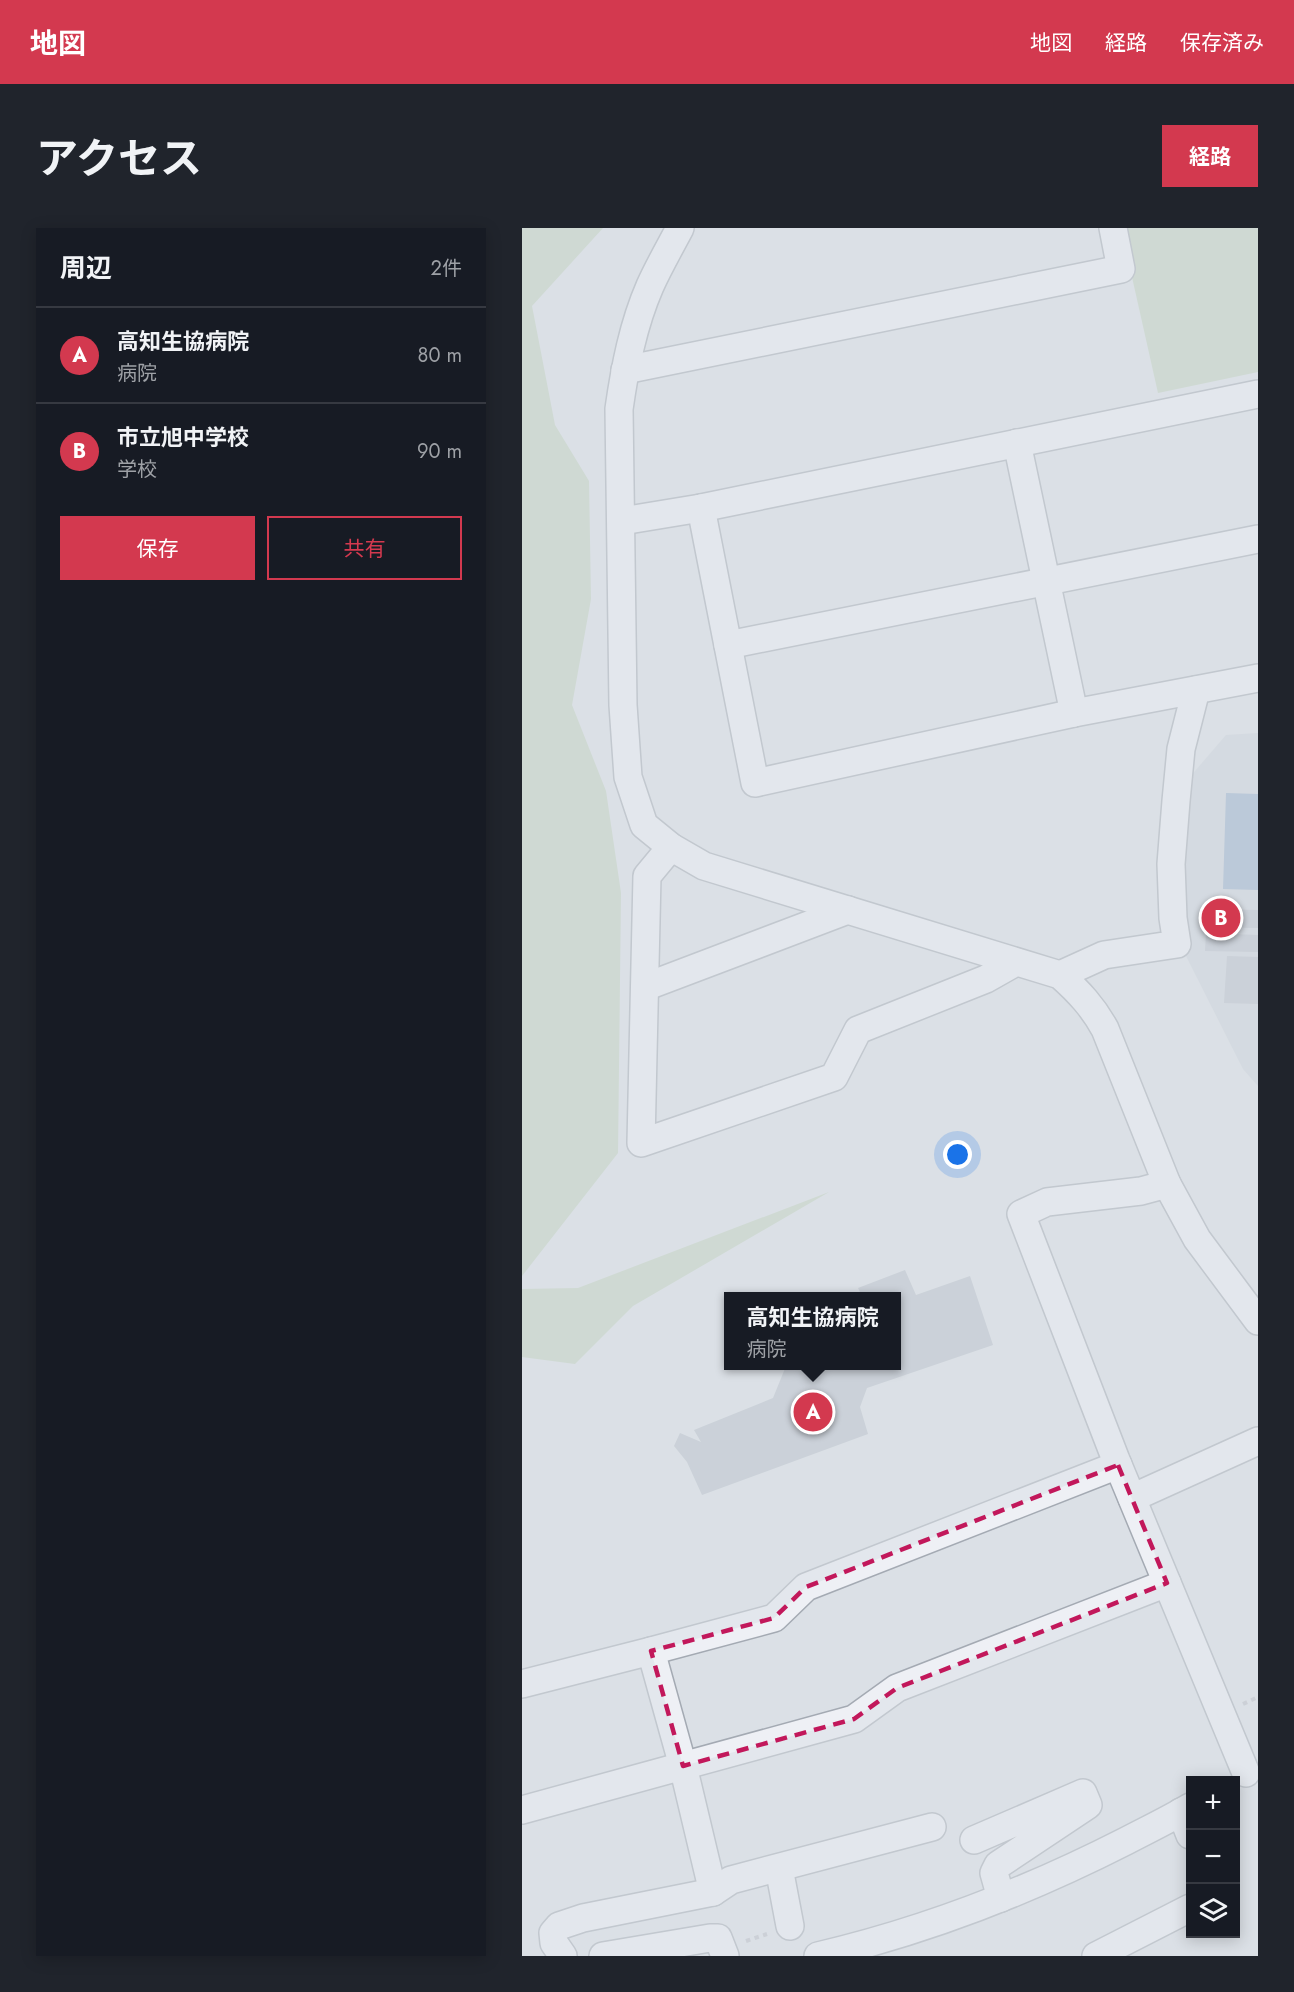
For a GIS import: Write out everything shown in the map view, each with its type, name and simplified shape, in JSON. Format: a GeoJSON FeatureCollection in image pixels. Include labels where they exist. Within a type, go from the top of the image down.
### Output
{"type":"FeatureCollection","features":[{"type":"Feature","properties":{"kind":"street"},"geometry":{"type":"LineString","coordinates":[[680,228],[650,287],[636,325],[624,370],[619,409],[623,705],[628,777],[644,825],[671,847],[704,866],[1060,975],[1090,1005],[1105,1029],[1167,1184],[1197,1239],[1256,1312]]}},
{"type":"Feature","properties":{"kind":"street"},"geometry":{"type":"LineString","coordinates":[[624,370],[1121,269],[1113,228]]}},
{"type":"Feature","properties":{"kind":"street"},"geometry":{"type":"LineString","coordinates":[[622,521],[701,508],[1258,394]]}},
{"type":"Feature","properties":{"kind":"street"},"geometry":{"type":"LineString","coordinates":[[1017,443],[1074,713]]}},
{"type":"Feature","properties":{"kind":"street"},"geometry":{"type":"LineString","coordinates":[[701,508],[756,783],[1074,713],[1258,678]]}},
{"type":"Feature","properties":{"kind":"street"},"geometry":{"type":"LineString","coordinates":[[728,645],[1258,539]]}},
{"type":"Feature","properties":{"kind":"street"},"geometry":{"type":"LineString","coordinates":[[1060,975],[1104,955],[1177,944],[1173,918],[1171,864],[1174,822],[1182,749],[1196,690]]}},
{"type":"Feature","properties":{"kind":"street"},"geometry":{"type":"LineString","coordinates":[[671,847],[647,876],[641,1143],[834,1077],[858,1030],[986,979],[1016,962]]}},
{"type":"Feature","properties":{"kind":"street"},"geometry":{"type":"LineString","coordinates":[[645,987],[848,910]]}},
{"type":"Feature","properties":{"kind":"street"},"geometry":{"type":"LineString","coordinates":[[1167,1184],[1141,1191],[1047,1202],[1021,1214],[1118,1465],[1246,1774]]}},
{"type":"Feature","properties":{"kind":"street"},"geometry":{"type":"LineString","coordinates":[[1132,1497],[1258,1441]]}},
{"type":"Feature","properties":{"kind":"street"},"geometry":{"type":"LineString","coordinates":[[522,1684],[774,1618],[806,1587],[1118,1465]]}},
{"type":"Feature","properties":{"kind":"street"},"geometry":{"type":"LineString","coordinates":[[522,1810],[854,1719],[897,1688],[1167,1582]]}},
{"type":"Feature","properties":{"kind":"street"},"geometry":{"type":"LineString","coordinates":[[651,1651],[714,1892]]}},
{"type":"Feature","properties":{"kind":"street"},"geometry":{"type":"LineString","coordinates":[[974,1840],[1083,1793],[1088,1805],[998,1865],[994,1873],[1001,1898]]}},
{"type":"Feature","properties":{"kind":"street"},"geometry":{"type":"LineString","coordinates":[[818,1956],[886,1939],[951,1918],[1186,1819]]}},
{"type":"Feature","properties":{"kind":"street"},"geometry":{"type":"LineString","coordinates":[[563,1956],[554,1943],[553,1933],[559,1926],[582,1918],[714,1892],[731,1880],[932,1827]]}},
{"type":"Feature","properties":{"kind":"street"},"geometry":{"type":"LineString","coordinates":[[779,1868],[790,1926]]}},
{"type":"Feature","properties":{"kind":"street"},"geometry":{"type":"LineString","coordinates":[[1096,1956],[1186,1911]]}},
{"type":"Feature","properties":{"kind":"street"},"geometry":{"type":"LineString","coordinates":[[603,1956],[718,1938],[725,1956]]}},
{"type":"Feature","properties":{"kind":"path"},"geometry":{"type":"LineString","coordinates":[[757,1937],[763,1936]]}},
{"type":"Feature","properties":{"kind":"highlighted area"},"geometry":{"type":"Polygon","coordinates":[[[1118,1465],[1167,1583],[897,1688],[854,1719],[683,1766],[651,1651],[774,1618],[806,1587],[1118,1465]]]}},
{"type":"Feature","properties":{"kind":"shaded area"},"geometry":{"type":"Polygon","coordinates":[[[1258,733],[1258,1086],[1243,1069],[1186,956],[1181,880],[1183,785],[1226,735],[1258,733]]]}},
{"type":"Feature","properties":{"kind":"green space"},"geometry":{"type":"Polygon","coordinates":[[[522,228],[603,228],[532,306],[555,425],[589,481],[591,599],[572,705],[606,791],[621,893],[618,1153],[522,1276],[522,228]]]}},
{"type":"Feature","properties":{"kind":"green space"},"geometry":{"type":"Polygon","coordinates":[[[1121,228],[1258,228],[1258,372],[1158,393],[1121,228]]]}},
{"type":"Feature","properties":{"kind":"green space"},"geometry":{"type":"Polygon","coordinates":[[[829,1192],[633,1306],[575,1364],[522,1357],[522,1289],[578,1288],[829,1192]]]}},
{"type":"Feature","properties":{"kind":"water"},"geometry":{"type":"Polygon","coordinates":[[[1226,793],[1258,794],[1258,890],[1223,889],[1226,793]]]}},
{"type":"Feature","properties":{"kind":"building"},"geometry":{"type":"Polygon","coordinates":[[[1206,909],[1258,910],[1258,928],[1206,927],[1206,909]]]}},
{"type":"Feature","properties":{"kind":"building"},"geometry":{"type":"Polygon","coordinates":[[[1206,933],[1258,935],[1258,952],[1205,951],[1206,933]]]}},
{"type":"Feature","properties":{"kind":"building"},"geometry":{"type":"Polygon","coordinates":[[[1227,956],[1258,957],[1258,1004],[1224,1003],[1227,956]]]}},
{"type":"Feature","properties":{"kind":"building"},"geometry":{"type":"Polygon","coordinates":[[[905,1270],[916,1295],[970,1276],[993,1345],[867,1388],[860,1407],[868,1434],[702,1495],[687,1462],[674,1446],[680,1433],[701,1442],[694,1430],[773,1398],[784,1370],[901,1370],[901,1292],[860,1292],[858,1288],[905,1270]]]}},
{"type":"Feature","properties":{"kind":"place","name":"市立旭中学校"},"geometry":{"type":"Point","coordinates":[1221,918]}},
{"type":"Feature","properties":{"kind":"place","name":"高知生協病院"},"geometry":{"type":"Point","coordinates":[813,1412]}}]}
